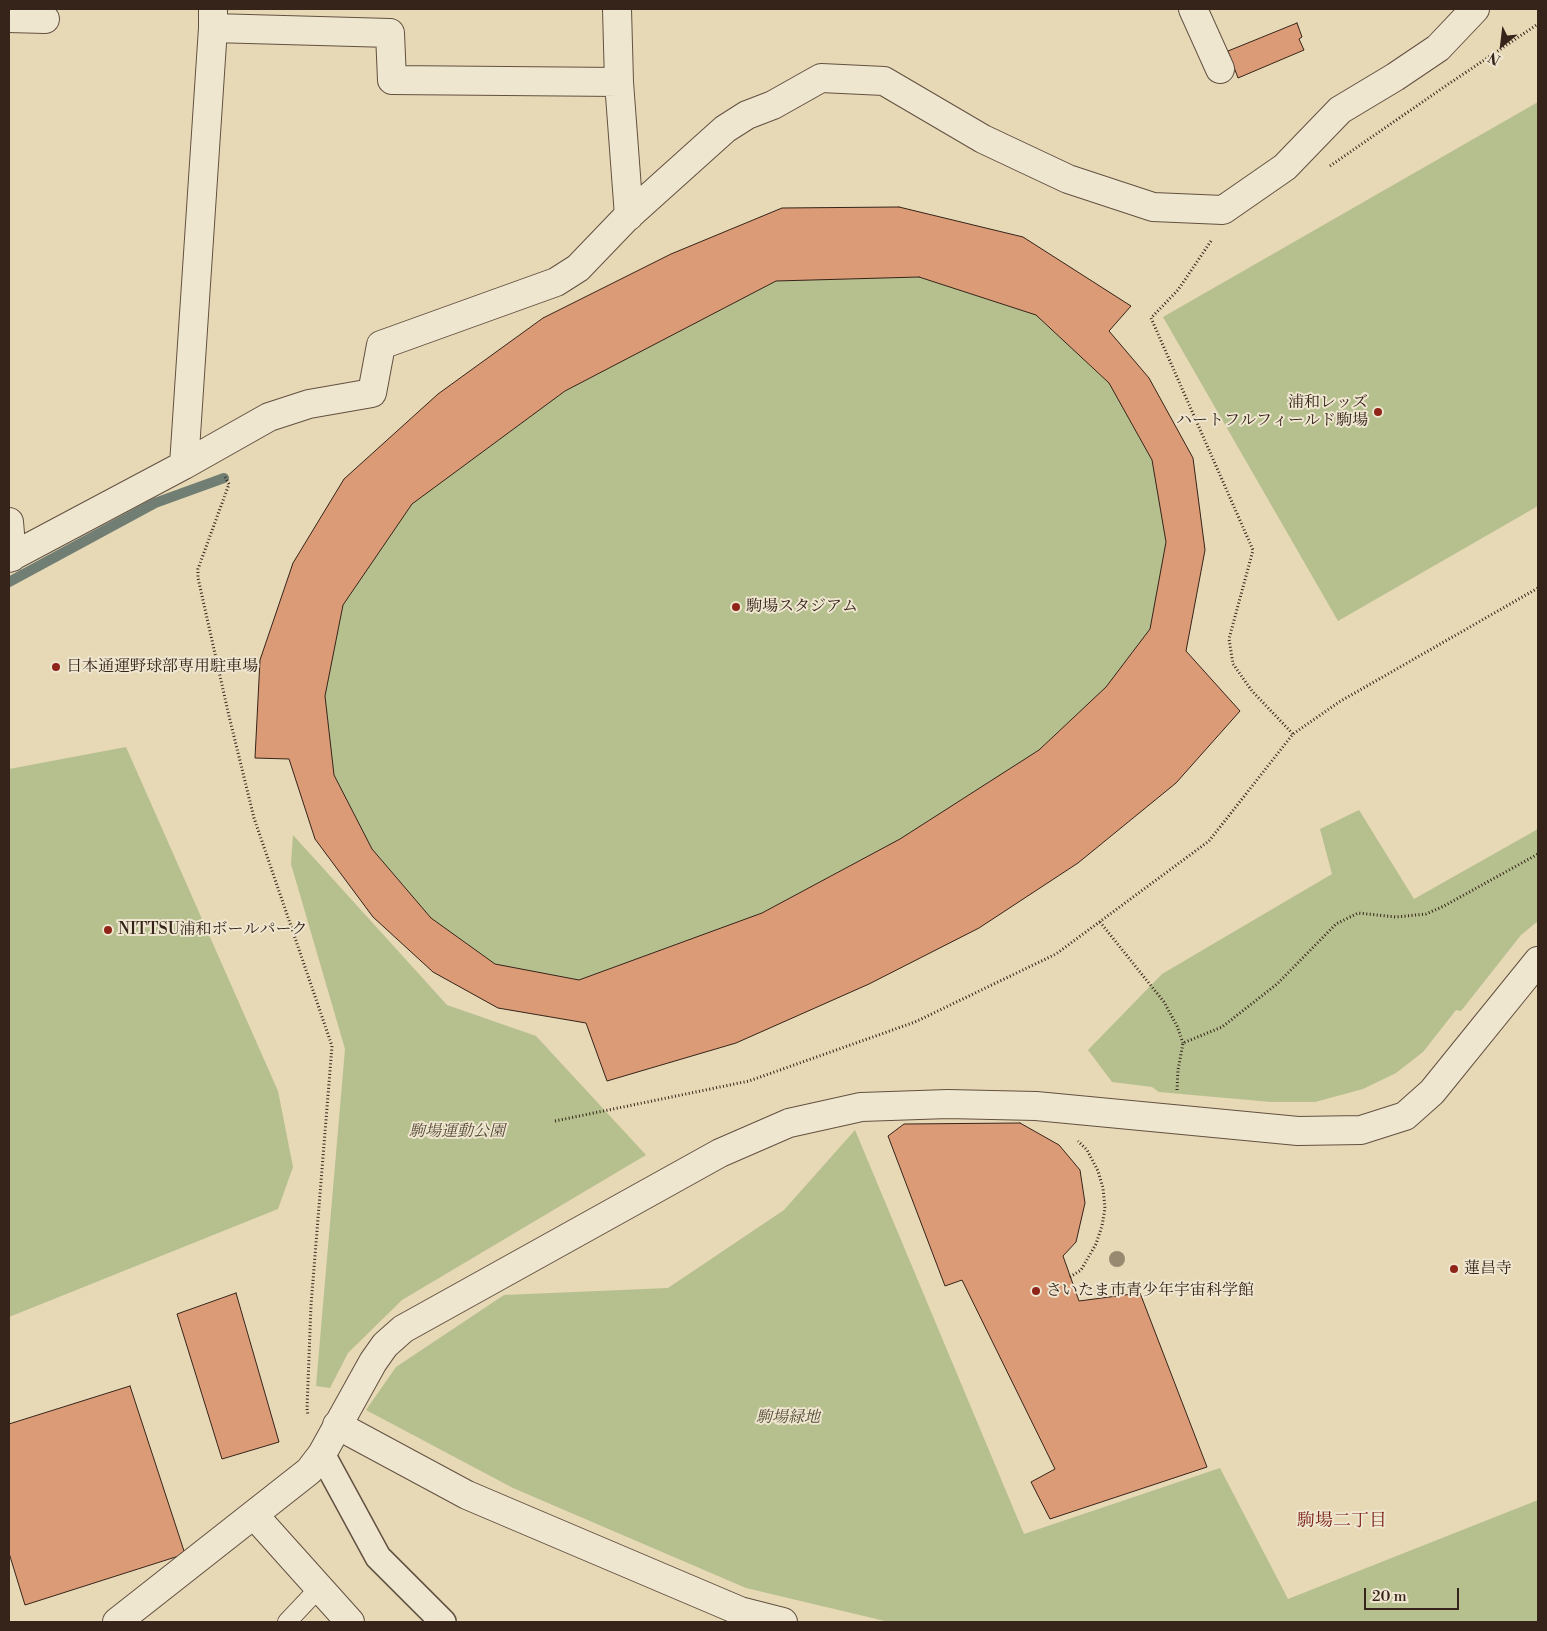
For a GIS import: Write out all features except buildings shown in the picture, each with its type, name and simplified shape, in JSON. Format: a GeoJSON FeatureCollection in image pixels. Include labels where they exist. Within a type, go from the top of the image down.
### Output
{"type":"FeatureCollection","features":[{"type":"Feature","properties":{"kind":"street"},"geometry":{"type":"LineString","coordinates":[[617,9],[619,82],[629,216]]}},
{"type":"Feature","properties":{"kind":"street"},"geometry":{"type":"LineString","coordinates":[[1193,9],[1220,69]]}},
{"type":"Feature","properties":{"kind":"street"},"geometry":{"type":"LineString","coordinates":[[9,522],[10,558],[184,465],[269,416],[309,404],[372,393],[381,345],[556,282],[578,268],[629,216],[725,129],[747,115],[773,105],[821,78],[884,81],[983,139],[1068,179],[1134,201],[1153,207],[1223,210],[1285,167],[1340,110],[1395,77],[1438,48],[1475,9]]}},
{"type":"Feature","properties":{"kind":"street"},"geometry":{"type":"LineString","coordinates":[[9,18],[45,18]]}},
{"type":"Feature","properties":{"kind":"street"},"geometry":{"type":"LineString","coordinates":[[184,465],[213,19],[390,33],[392,80],[619,82]]}},
{"type":"Feature","properties":{"kind":"street"},"geometry":{"type":"LineString","coordinates":[[117,1622],[309,1471],[330,1439],[373,1362],[385,1345],[403,1329],[720,1153],[789,1123],[861,1107],[948,1104],[1052,1107],[1298,1131],[1361,1130],[1405,1116],[1432,1092],[1538,961]]}},
{"type":"Feature","properties":{"kind":"street"},"geometry":{"type":"LineString","coordinates":[[330,1439],[467,1495],[738,1616],[783,1622]]}},
{"type":"Feature","properties":{"kind":"street"},"geometry":{"type":"LineString","coordinates":[[330,1439],[378,1557],[443,1622]]}},
{"type":"Feature","properties":{"kind":"street"},"geometry":{"type":"LineString","coordinates":[[254,1515],[350,1622]]}},
{"type":"Feature","properties":{"kind":"lane"},"geometry":{"type":"LineString","coordinates":[[287,1622],[320,1587]]}},
{"type":"Feature","properties":{"kind":"path"},"geometry":{"type":"LineString","coordinates":[[1326,169],[1538,24]]}},
{"type":"Feature","properties":{"kind":"path"},"geometry":{"type":"LineString","coordinates":[[1212,240],[1178,290],[1151,318],[1253,550],[1229,638],[1233,664],[1252,691],[1293,734]]}},
{"type":"Feature","properties":{"kind":"path"},"geometry":{"type":"LineString","coordinates":[[224,476],[230,484],[198,569],[198,578],[254,818],[332,1046],[311,1305],[306,1409],[309,1424],[312,1428],[330,1439]]}},
{"type":"Feature","properties":{"kind":"path"},"geometry":{"type":"LineString","coordinates":[[555,1121],[749,1081],[915,1022],[1056,954],[1210,841],[1293,734],[1339,702],[1538,588]]}},
{"type":"Feature","properties":{"kind":"path"},"geometry":{"type":"LineString","coordinates":[[1183,1043],[1222,1027],[1277,984],[1336,924],[1358,913],[1396,916],[1426,914],[1538,854]]}},
{"type":"Feature","properties":{"kind":"path"},"geometry":{"type":"LineString","coordinates":[[1100,922],[1164,1002],[1178,1026],[1183,1043],[1176,1096]]}},
{"type":"Feature","properties":{"kind":"path"},"geometry":{"type":"LineString","coordinates":[[1070,1277],[1081,1270],[1096,1244],[1105,1208],[1103,1188],[1098,1171],[1086,1150],[1073,1136]]}},
{"type":"Feature","properties":{"kind":"green space","name":"浦和レッズ ハートフルフィールド駒場"},"geometry":{"type":"Polygon","coordinates":[[[1538,102],[1538,506],[1338,621],[1163,317],[1538,102]]]}},
{"type":"Feature","properties":{"kind":"green space","name":"駒場スタジアム"},"geometry":{"type":"Polygon","coordinates":[[[899,207],[1023,237],[1131,306],[1109,331],[1149,378],[1193,458],[1205,550],[1186,651],[1240,711],[979,928],[869,984],[736,1043],[607,1081],[586,1023],[498,1008],[433,972],[373,917],[315,839],[289,759],[255,758],[260,660],[293,563],[344,479],[438,394],[671,254],[782,208],[899,207]]]}},
{"type":"Feature","properties":{"kind":"green space","name":"NITTSU浦和ボールパーク"},"geometry":{"type":"Polygon","coordinates":[[[126,747],[278,1091],[293,1167],[278,1209],[9,1317],[9,769],[126,747]]]}},
{"type":"Feature","properties":{"kind":"green space"},"geometry":{"type":"Polygon","coordinates":[[[1359,810],[1414,899],[1538,829],[1538,921],[1521,935],[1461,1011],[1456,1010],[1423,1052],[1396,1073],[1363,1089],[1315,1102],[1271,1102],[1159,1092],[1152,1087],[1112,1082],[1088,1050],[1162,974],[1332,874],[1320,829],[1359,810]]]}},
{"type":"Feature","properties":{"kind":"green space","name":"駒場運動公園"},"geometry":{"type":"Polygon","coordinates":[[[293,835],[447,1005],[536,1036],[646,1155],[402,1300],[348,1353],[330,1388],[316,1386],[345,1049],[291,864],[293,835]]]}},
{"type":"Feature","properties":{"kind":"green space","name":"駒場緑地"},"geometry":{"type":"Polygon","coordinates":[[[855,1130],[1024,1534],[1220,1468],[1288,1599],[1538,1500],[1538,1622],[889,1622],[746,1588],[513,1488],[366,1410],[396,1367],[504,1295],[668,1288],[784,1210],[855,1130]]]}},
{"type":"Feature","properties":{"kind":"waterway"},"geometry":{"type":"LineString","coordinates":[[9,582],[155,503],[224,478]]}},
{"type":"Feature","properties":{"kind":"place","name":"浦和レッズ ハートフルフィールド駒場"},"geometry":{"type":"Point","coordinates":[1378,412]}},
{"type":"Feature","properties":{"kind":"place","name":"駒場スタジアム"},"geometry":{"type":"Point","coordinates":[736,607]}},
{"type":"Feature","properties":{"kind":"place","name":"日本通運野球部専用駐車場"},"geometry":{"type":"Point","coordinates":[56,667]}},
{"type":"Feature","properties":{"kind":"place","name":"NITTSU浦和ボールパーク"},"geometry":{"type":"Point","coordinates":[108,930]}},
{"type":"Feature","properties":{"kind":"place","name":"蓮昌寺"},"geometry":{"type":"Point","coordinates":[1454,1269]}},
{"type":"Feature","properties":{"kind":"place","name":"さいたま市青少年宇宙科学館"},"geometry":{"type":"Point","coordinates":[1036,1291]}},
{"type":"Feature","properties":{"kind":"district","name":"駒場二丁目"},"geometry":{"type":"Point","coordinates":[1342,1522]}}]}
